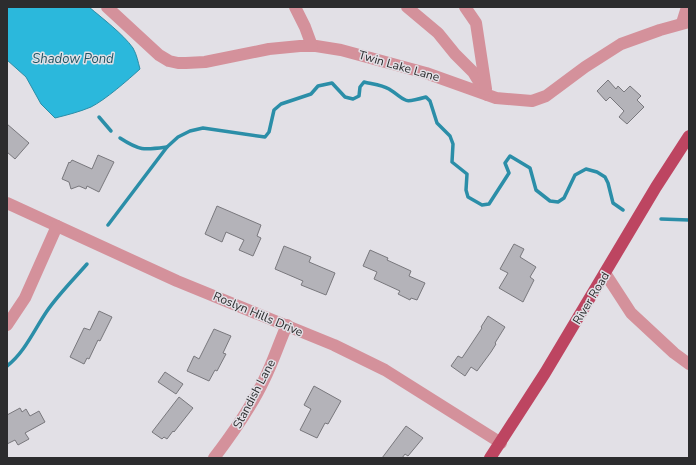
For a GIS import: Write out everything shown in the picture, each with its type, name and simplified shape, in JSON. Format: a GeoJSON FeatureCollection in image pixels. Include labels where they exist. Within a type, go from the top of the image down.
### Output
{"type":"FeatureCollection","features":[{"type":"Feature","properties":{"kind":"main road","name":"River Road"},"geometry":{"type":"LineString","coordinates":[[490,458],[501,443],[560,348],[656,187],[689,136]]}},
{"type":"Feature","properties":{"kind":"street","name":"Twin Lake Lane"},"geometry":{"type":"LineString","coordinates":[[107,7],[159,55],[169,61],[178,63],[205,62],[269,49],[312,46],[341,50],[374,58],[426,73],[487,95],[507,100],[532,101],[552,92],[585,67],[621,44],[660,30],[686,23]]}},
{"type":"Feature","properties":{"kind":"street"},"geometry":{"type":"LineString","coordinates":[[295,7],[312,46]]}},
{"type":"Feature","properties":{"kind":"street"},"geometry":{"type":"LineString","coordinates":[[407,7],[438,33],[455,54],[473,72],[487,95]]}},
{"type":"Feature","properties":{"kind":"street"},"geometry":{"type":"LineString","coordinates":[[465,7],[476,24],[487,95]]}},
{"type":"Feature","properties":{"kind":"street"},"geometry":{"type":"LineString","coordinates":[[686,23],[687,7]]}},
{"type":"Feature","properties":{"kind":"street","name":"Roslyn Hills Drive"},"geometry":{"type":"LineString","coordinates":[[7,203],[177,281],[334,345],[385,370],[501,443]]}},
{"type":"Feature","properties":{"kind":"street"},"geometry":{"type":"LineString","coordinates":[[7,325],[25,298],[57,226]]}},
{"type":"Feature","properties":{"kind":"street"},"geometry":{"type":"LineString","coordinates":[[605,273],[631,313],[674,353],[689,364]]}},
{"type":"Feature","properties":{"kind":"street","name":"Standish Lane"},"geometry":{"type":"LineString","coordinates":[[214,458],[234,432],[265,380],[287,325]]}},
{"type":"Feature","properties":{"kind":"water","name":"Shadow Pond"},"geometry":{"type":"Polygon","coordinates":[[[7,7],[89,7],[112,26],[129,43],[136,53],[140,69],[97,104],[68,115],[55,118],[41,104],[26,77],[7,60],[7,7]]]}},
{"type":"Feature","properties":{"kind":"building"},"geometry":{"type":"Polygon","coordinates":[[[608,80],[616,89],[618,86],[624,92],[630,86],[641,96],[637,100],[644,107],[627,124],[619,117],[624,111],[610,97],[606,101],[597,91],[608,80]]]}},
{"type":"Feature","properties":{"kind":"building"},"geometry":{"type":"Polygon","coordinates":[[[7,124],[29,143],[15,159],[7,152],[7,124]]]}},
{"type":"Feature","properties":{"kind":"building"},"geometry":{"type":"Polygon","coordinates":[[[98,155],[114,162],[99,192],[87,186],[86,189],[79,186],[71,189],[69,182],[62,179],[69,162],[70,163],[72,160],[92,169],[98,155]]]}},
{"type":"Feature","properties":{"kind":"building"},"geometry":{"type":"Polygon","coordinates":[[[217,206],[261,225],[257,236],[261,238],[253,256],[239,250],[244,240],[226,232],[222,242],[205,234],[217,206]]]}},
{"type":"Feature","properties":{"kind":"building"},"geometry":{"type":"Polygon","coordinates":[[[514,244],[524,249],[520,257],[536,267],[530,277],[534,280],[523,302],[499,288],[508,273],[500,269],[514,244]]]}},
{"type":"Feature","properties":{"kind":"building"},"geometry":{"type":"Polygon","coordinates":[[[284,246],[311,257],[309,262],[335,273],[326,295],[301,285],[303,281],[275,269],[284,246]]]}},
{"type":"Feature","properties":{"kind":"building"},"geometry":{"type":"Polygon","coordinates":[[[370,250],[411,271],[409,276],[425,283],[417,300],[411,298],[410,300],[398,294],[400,291],[374,279],[377,272],[363,266],[370,250]]]}},
{"type":"Feature","properties":{"kind":"building"},"geometry":{"type":"Polygon","coordinates":[[[99,311],[112,317],[100,341],[98,340],[89,359],[87,358],[84,364],[70,357],[84,328],[90,330],[99,311]]]}},
{"type":"Feature","properties":{"kind":"building"},"geometry":{"type":"Polygon","coordinates":[[[488,316],[505,327],[491,352],[477,371],[471,367],[465,376],[451,366],[458,356],[462,358],[482,328],[481,327],[488,316]]]}},
{"type":"Feature","properties":{"kind":"building"},"geometry":{"type":"Polygon","coordinates":[[[214,329],[231,336],[223,353],[226,354],[217,371],[215,370],[209,381],[187,371],[194,356],[199,359],[214,329]]]}},
{"type":"Feature","properties":{"kind":"building"},"geometry":{"type":"Polygon","coordinates":[[[165,372],[183,384],[176,394],[158,382],[165,372]]]}},
{"type":"Feature","properties":{"kind":"building"},"geometry":{"type":"Polygon","coordinates":[[[314,386],[341,401],[328,424],[325,423],[317,438],[300,430],[311,409],[304,405],[314,386]]]}},
{"type":"Feature","properties":{"kind":"building"},"geometry":{"type":"Polygon","coordinates":[[[179,397],[193,408],[167,439],[164,437],[162,439],[152,432],[179,397]]]}},
{"type":"Feature","properties":{"kind":"building"},"geometry":{"type":"Polygon","coordinates":[[[20,408],[22,412],[26,409],[30,416],[39,411],[45,422],[25,433],[29,439],[18,445],[15,440],[7,444],[7,415],[20,408]]]}},
{"type":"Feature","properties":{"kind":"building"},"geometry":{"type":"Polygon","coordinates":[[[406,426],[423,438],[408,456],[405,454],[402,458],[382,458],[406,426]]]}},
{"type":"Feature","properties":{"kind":"waterway"},"geometry":{"type":"LineString","coordinates":[[108,225],[167,147],[178,137],[190,131],[203,128],[265,137],[269,132],[274,110],[281,104],[311,94],[318,86],[332,83],[345,97],[353,99],[359,96],[360,87],[364,82],[389,89],[402,99],[408,101],[426,97],[430,101],[437,123],[450,136],[453,144],[452,162],[467,174],[466,190],[468,197],[482,205],[489,204],[509,173],[505,163],[510,156],[530,168],[536,190],[550,201],[558,202],[564,198],[575,175],[586,169],[597,172],[605,177],[613,203],[623,210]]}},
{"type":"Feature","properties":{"kind":"waterway"},"geometry":{"type":"LineString","coordinates":[[99,117],[111,131]]}},
{"type":"Feature","properties":{"kind":"waterway"},"geometry":{"type":"LineString","coordinates":[[120,138],[133,145],[147,149],[167,147]]}},
{"type":"Feature","properties":{"kind":"waterway"},"geometry":{"type":"LineString","coordinates":[[661,219],[689,220]]}},
{"type":"Feature","properties":{"kind":"waterway"},"geometry":{"type":"LineString","coordinates":[[7,366],[19,354],[51,305],[87,264]]}}]}
